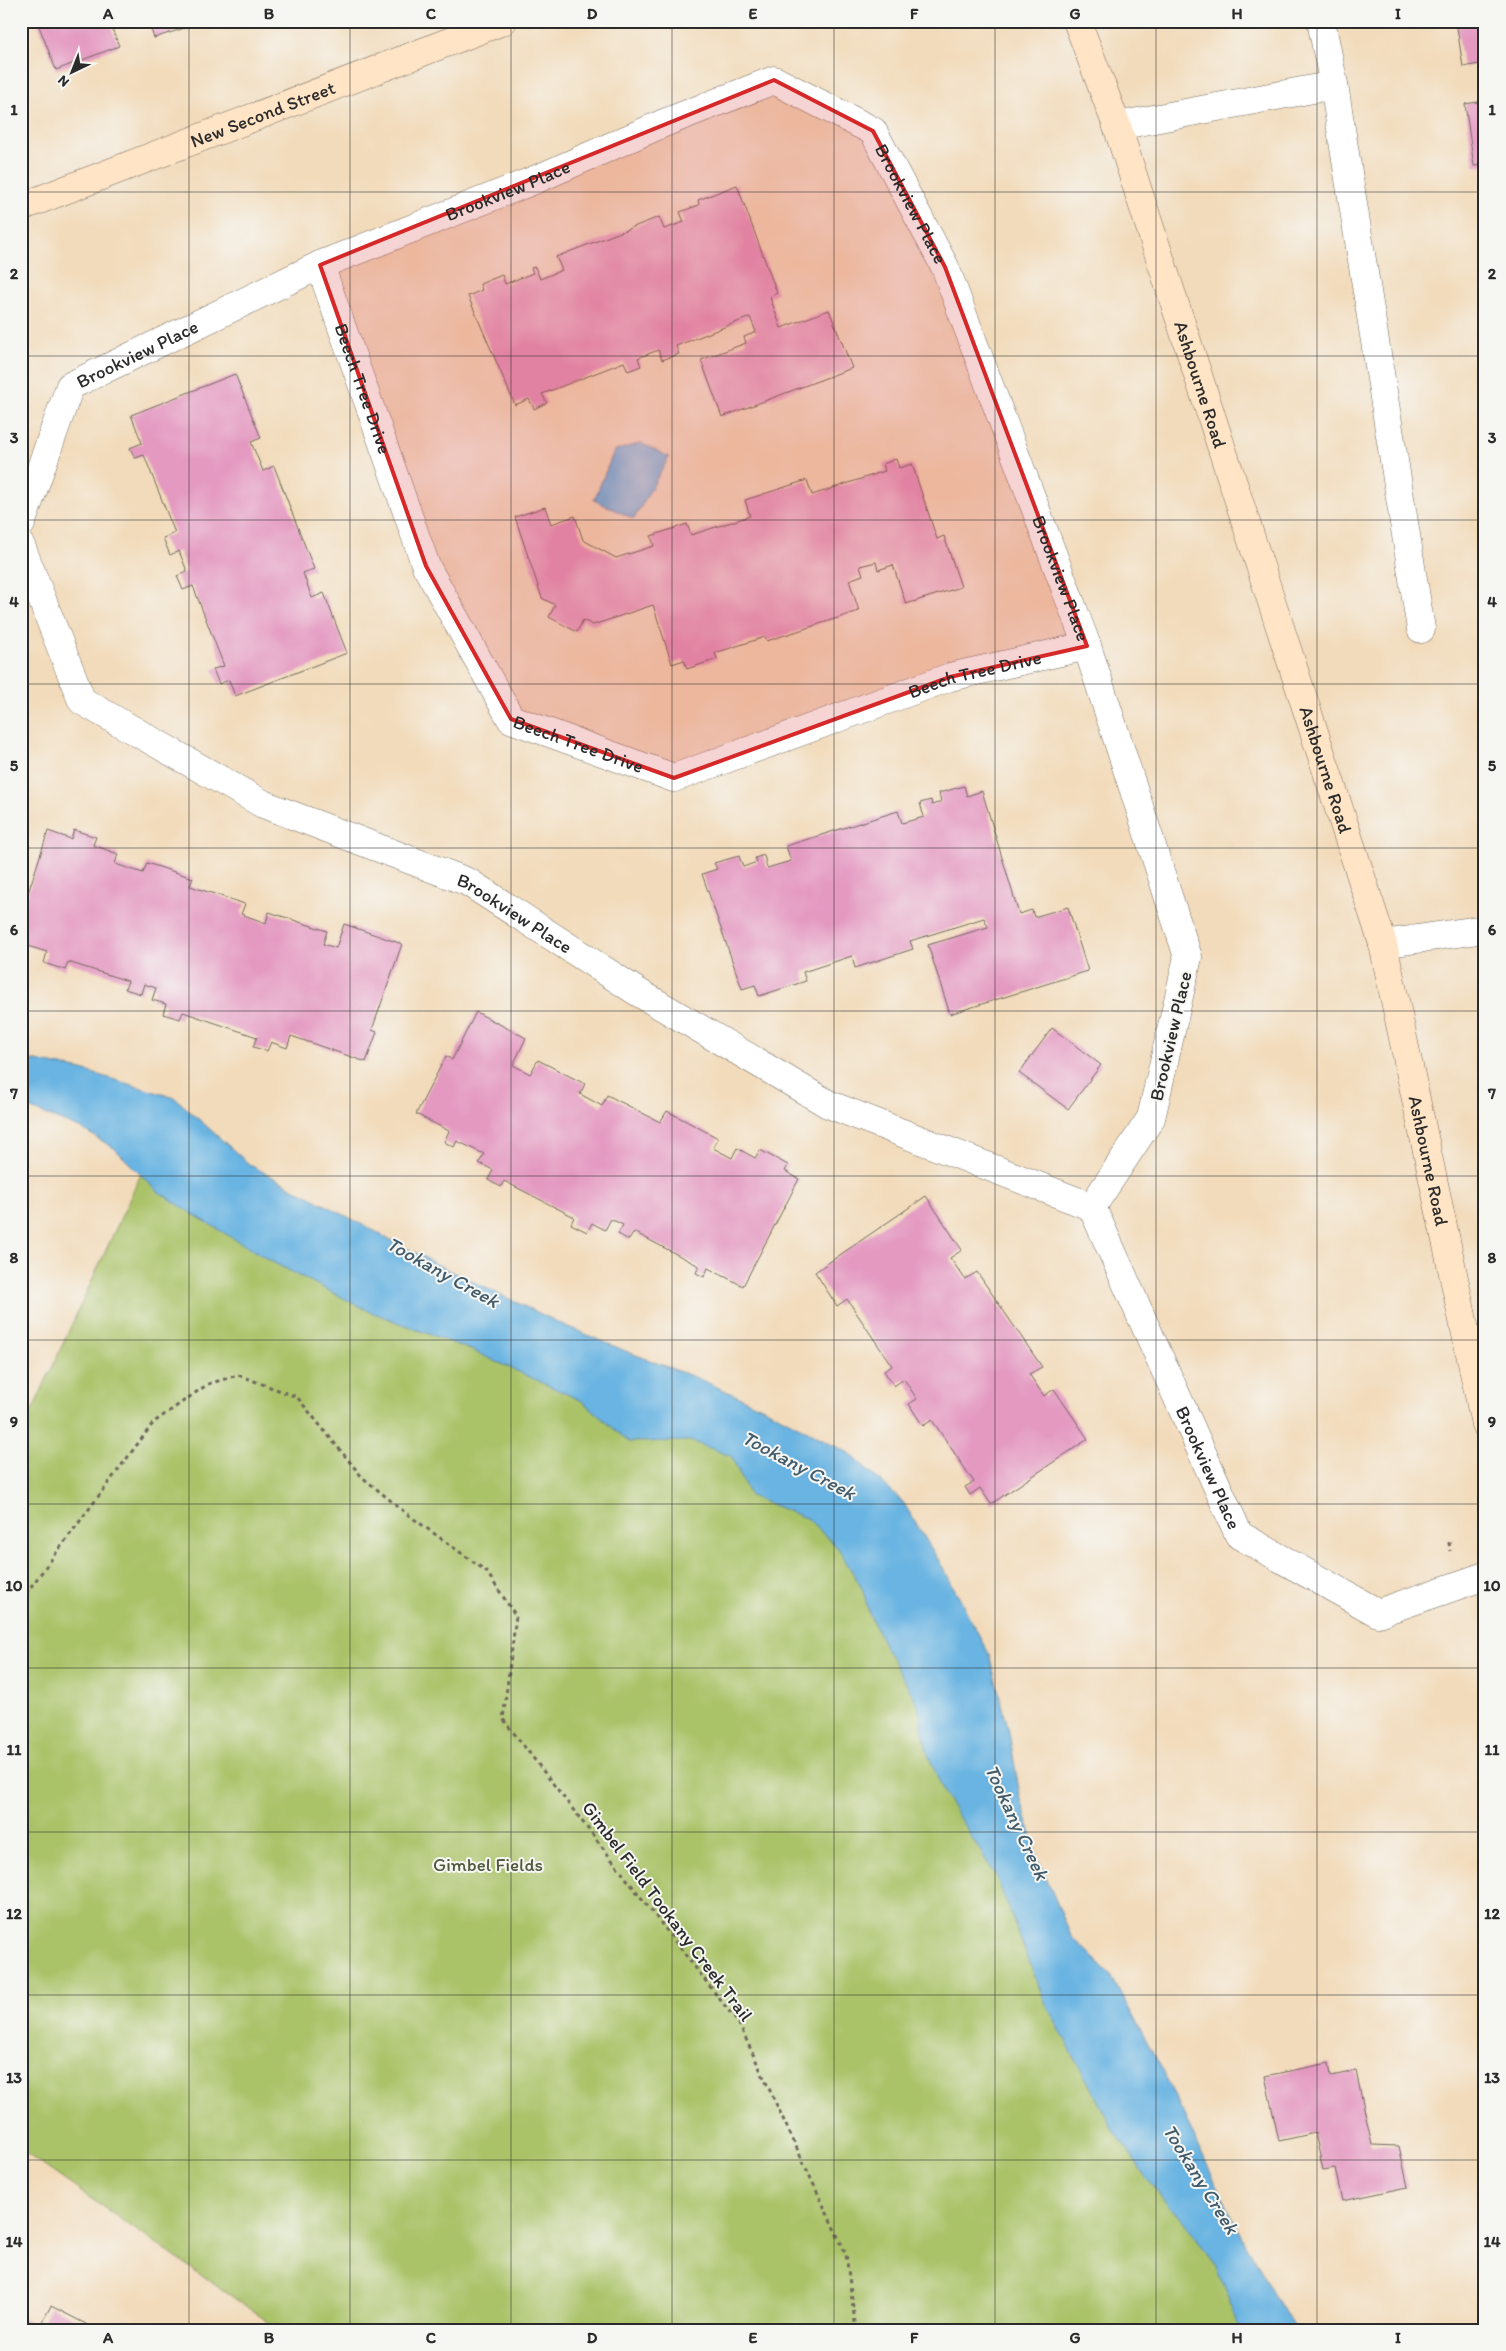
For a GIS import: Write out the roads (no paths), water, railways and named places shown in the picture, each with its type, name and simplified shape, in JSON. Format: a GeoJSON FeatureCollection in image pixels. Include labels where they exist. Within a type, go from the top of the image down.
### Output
{"type":"FeatureCollection","features":[{"type":"Feature","properties":{"kind":"street","name":"New Second Street"},"geometry":{"type":"LineString","coordinates":[[21,207],[503,21]]}},
{"type":"Feature","properties":{"kind":"street","name":"Ashbourne Road"},"geometry":{"type":"LineString","coordinates":[[1077,21],[1117,126],[1383,944],[1485,1424]]}},
{"type":"Feature","properties":{"kind":"street"},"geometry":{"type":"LineString","coordinates":[[1321,21],[1334,85],[1422,630]]}},
{"type":"Feature","properties":{"kind":"street","name":"Brookview Place"},"geometry":{"type":"LineString","coordinates":[[21,524],[70,386],[320,265],[537,179],[664,122],[774,80],[873,132],[945,267],[1087,646],[1188,957],[1151,1118],[1092,1207]]}},
{"type":"Feature","properties":{"kind":"street"},"geometry":{"type":"LineString","coordinates":[[1117,126],[1334,85]]}},
{"type":"Feature","properties":{"kind":"street","name":"Beech Tree Drive"},"geometry":{"type":"LineString","coordinates":[[320,265],[426,566],[510,719],[674,778],[950,677],[1087,646]]}},
{"type":"Feature","properties":{"kind":"street","name":"Brookview Place"},"geometry":{"type":"LineString","coordinates":[[21,546],[82,701],[263,804],[468,882],[636,991],[828,1104],[1092,1207],[1239,1535],[1378,1613],[1485,1576]]}},
{"type":"Feature","properties":{"kind":"street"},"geometry":{"type":"LineString","coordinates":[[1383,944],[1485,929]]}},
{"type":"Feature","properties":{"kind":"water"},"geometry":{"type":"Polygon","coordinates":[[[641,443],[669,457],[634,519],[594,500],[614,451],[641,443]]]}},
{"type":"Feature","properties":{"kind":"water","name":"Tookany Creek"},"geometry":{"type":"Polygon","coordinates":[[[21,1058],[82,1070],[175,1098],[250,1165],[444,1268],[566,1326],[697,1378],[766,1409],[849,1453],[903,1502],[945,1571],[989,1654],[1008,1727],[1020,1795],[1037,1856],[1071,1936],[1110,1974],[1163,2071],[1245,2244],[1295,2330],[1239,2330],[1234,2310],[1215,2264],[1185,2224],[1147,2179],[1112,2127],[1045,2002],[996,1876],[946,1797],[927,1752],[918,1704],[886,1649],[869,1613],[863,1590],[838,1548],[808,1519],[750,1496],[731,1456],[691,1441],[629,1442],[582,1401],[471,1350],[371,1312],[276,1264],[156,1190],[114,1148],[82,1129],[21,1105],[21,1058]]]}},
{"type":"Feature","properties":{"kind":"park label","name":"Gimbel Fields"},"geometry":{"type":"Point","coordinates":[488,1864]}}]}
